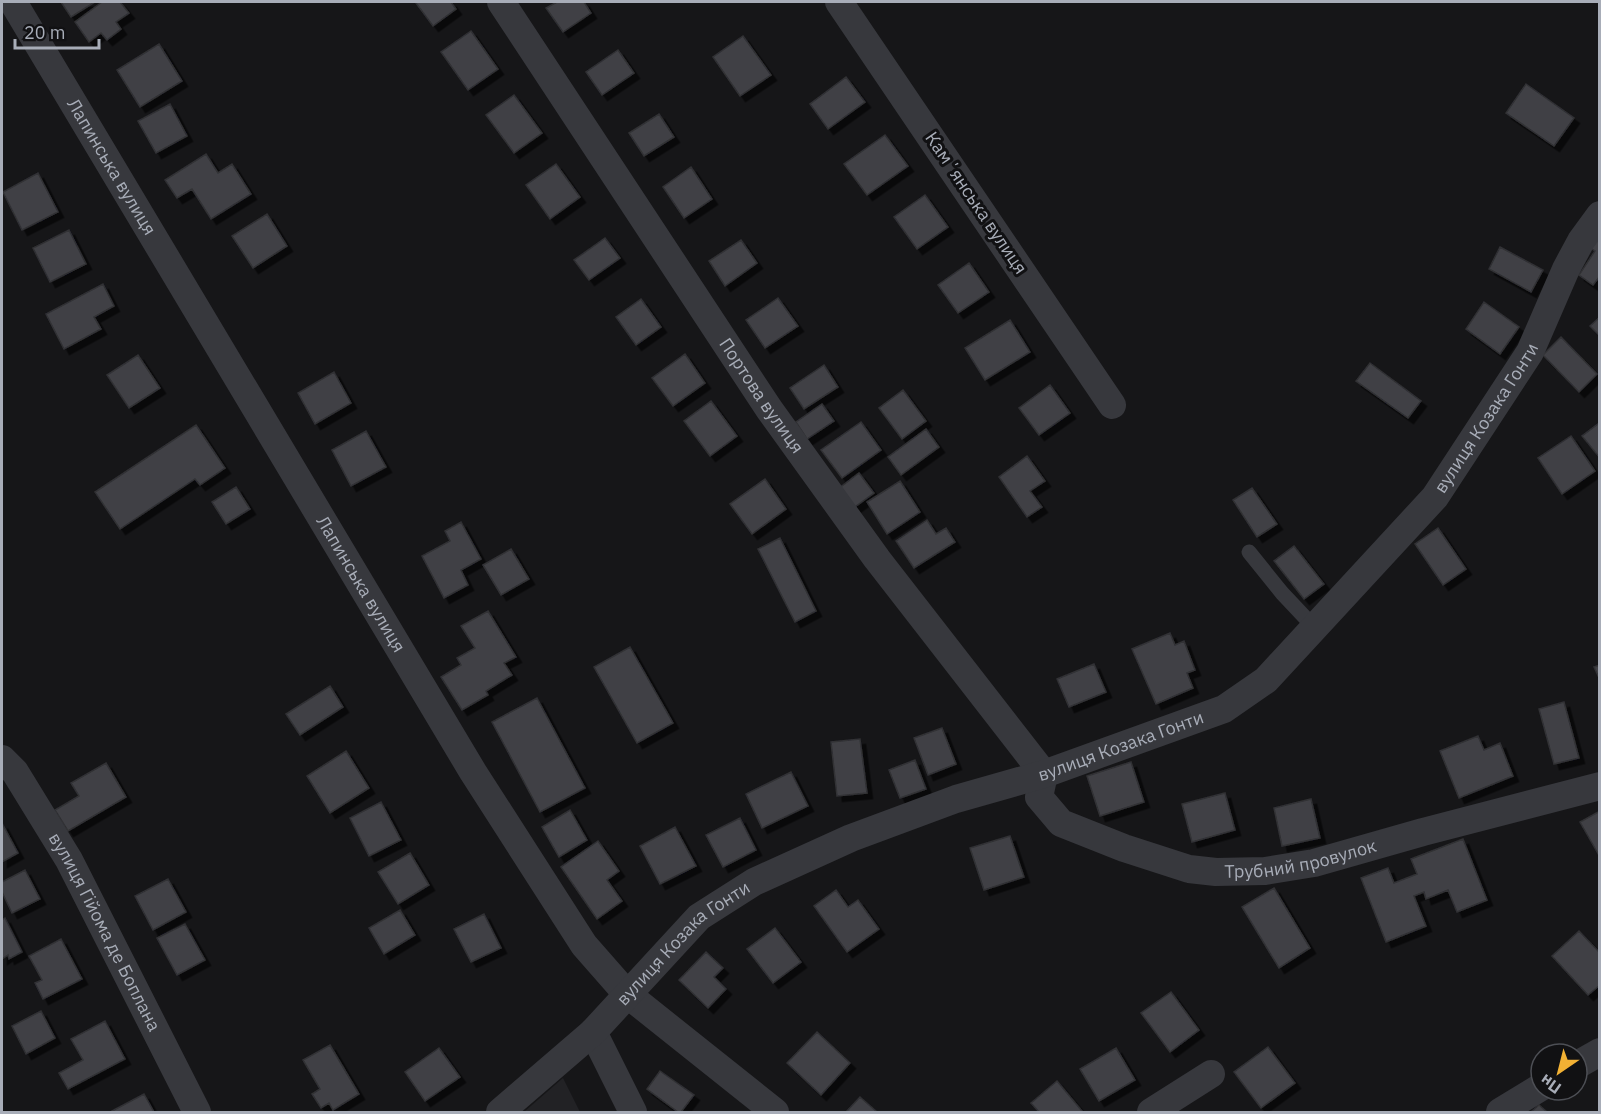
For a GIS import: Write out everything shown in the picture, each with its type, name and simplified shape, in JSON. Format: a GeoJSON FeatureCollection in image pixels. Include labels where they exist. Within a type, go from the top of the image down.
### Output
{"type":"FeatureCollection","features":[{"type":"Feature","properties":{"kind":"street","name":"Лапинська вулиця"},"geometry":{"type":"LineString","coordinates":[[13,2],[473,772],[584,945],[627,994],[775,1113]]}},
{"type":"Feature","properties":{"kind":"street","name":"Портова вулиця"},"geometry":{"type":"LineString","coordinates":[[501,2],[769,409],[877,559],[1044,774]]}},
{"type":"Feature","properties":{"kind":"street","name":"Камʼянська вулиця"},"geometry":{"type":"LineString","coordinates":[[839,2],[1112,405]]}},
{"type":"Feature","properties":{"kind":"street","name":"вулиця Козака Гонти"},"geometry":{"type":"LineString","coordinates":[[500,1113],[592,1032],[699,917],[754,882],[862,834],[956,799],[1044,774],[1224,709],[1266,680],[1435,497],[1530,352],[1566,269],[1581,241],[1599,215]]}},
{"type":"Feature","properties":{"kind":"street","name":"вулиця Гійома де Боплана"},"geometry":{"type":"LineString","coordinates":[[2,759],[15,772],[69,860],[197,1113]]}},
{"type":"Feature","properties":{"kind":"street","name":"Трубний провулок"},"geometry":{"type":"LineString","coordinates":[[1044,774],[1039,797],[1060,823],[1124,848],[1189,869],[1216,872],[1265,871],[1314,863],[1599,786]]}},
{"type":"Feature","properties":{"kind":"street"},"geometry":{"type":"LineString","coordinates":[[592,1032],[633,1113]]}},
{"type":"Feature","properties":{"kind":"street"},"geometry":{"type":"LineString","coordinates":[[1151,1113],[1211,1074]]}},
{"type":"Feature","properties":{"kind":"street"},"geometry":{"type":"LineString","coordinates":[[1500,1113],[1529,1095]]}},
{"type":"Feature","properties":{"kind":"lane"},"geometry":{"type":"LineString","coordinates":[[1249,552],[1282,593],[1314,627]]}},
{"type":"Feature","properties":{"kind":"shaded area"},"geometry":{"type":"Polygon","coordinates":[[[563,1078],[580,1112],[524,1112],[563,1078]]]}},
{"type":"Feature","properties":{"kind":"building"},"geometry":{"type":"Polygon","coordinates":[[[61,2],[95,2],[71,17],[61,2]]]}},
{"type":"Feature","properties":{"kind":"building"},"geometry":{"type":"Polygon","coordinates":[[[102,2],[120,2],[129,13],[116,22],[121,29],[107,40],[101,33],[89,42],[75,22],[102,2]]]}},
{"type":"Feature","properties":{"kind":"building"},"geometry":{"type":"Polygon","coordinates":[[[417,2],[451,2],[456,9],[433,26],[417,2]]]}},
{"type":"Feature","properties":{"kind":"building"},"geometry":{"type":"Polygon","coordinates":[[[557,2],[584,2],[591,13],[563,32],[546,8],[557,2]]]}},
{"type":"Feature","properties":{"kind":"building"},"geometry":{"type":"Polygon","coordinates":[[[471,31],[498,69],[468,90],[441,52],[471,31]]]}},
{"type":"Feature","properties":{"kind":"building"},"geometry":{"type":"Polygon","coordinates":[[[743,36],[771,75],[740,96],[713,57],[743,36]]]}},
{"type":"Feature","properties":{"kind":"building"},"geometry":{"type":"Polygon","coordinates":[[[159,44],[182,81],[140,107],[117,70],[159,44]]]}},
{"type":"Feature","properties":{"kind":"building"},"geometry":{"type":"Polygon","coordinates":[[[618,50],[634,73],[602,95],[586,72],[618,50]]]}},
{"type":"Feature","properties":{"kind":"building"},"geometry":{"type":"Polygon","coordinates":[[[846,77],[865,102],[828,129],[810,104],[846,77]]]}},
{"type":"Feature","properties":{"kind":"building"},"geometry":{"type":"Polygon","coordinates":[[[1526,84],[1574,118],[1554,146],[1506,113],[1526,84]]]}},
{"type":"Feature","properties":{"kind":"building"},"geometry":{"type":"Polygon","coordinates":[[[514,95],[542,133],[514,153],[486,115],[514,95]]]}},
{"type":"Feature","properties":{"kind":"building"},"geometry":{"type":"Polygon","coordinates":[[[170,104],[187,136],[156,153],[138,121],[170,104]]]}},
{"type":"Feature","properties":{"kind":"building"},"geometry":{"type":"Polygon","coordinates":[[[659,114],[674,137],[644,156],[629,133],[659,114]]]}},
{"type":"Feature","properties":{"kind":"building"},"geometry":{"type":"Polygon","coordinates":[[[885,135],[908,166],[867,195],[844,164],[885,135]]]}},
{"type":"Feature","properties":{"kind":"building"},"geometry":{"type":"Polygon","coordinates":[[[206,154],[218,173],[232,164],[251,194],[211,219],[192,189],[177,198],[165,180],[206,154]]]}},
{"type":"Feature","properties":{"kind":"building"},"geometry":{"type":"Polygon","coordinates":[[[556,164],[580,197],[550,219],[526,185],[556,164]]]}},
{"type":"Feature","properties":{"kind":"building"},"geometry":{"type":"Polygon","coordinates":[[[691,167],[712,199],[684,218],[663,187],[691,167]]]}},
{"type":"Feature","properties":{"kind":"building"},"geometry":{"type":"Polygon","coordinates":[[[38,173],[58,212],[22,230],[3,192],[38,173]]]}},
{"type":"Feature","properties":{"kind":"building"},"geometry":{"type":"Polygon","coordinates":[[[925,195],[948,227],[917,249],[894,217],[925,195]]]}},
{"type":"Feature","properties":{"kind":"building"},"geometry":{"type":"Polygon","coordinates":[[[267,214],[287,246],[253,268],[232,236],[267,214]]]}},
{"type":"Feature","properties":{"kind":"building"},"geometry":{"type":"Polygon","coordinates":[[[69,230],[86,264],[50,282],[33,248],[69,230]]]}},
{"type":"Feature","properties":{"kind":"building"},"geometry":{"type":"Polygon","coordinates":[[[1600,232],[1600,276],[1593,285],[1579,275],[1595,251],[1589,247],[1600,232]]]}},
{"type":"Feature","properties":{"kind":"building"},"geometry":{"type":"Polygon","coordinates":[[[605,238],[620,258],[589,280],[574,260],[605,238]]]}},
{"type":"Feature","properties":{"kind":"building"},"geometry":{"type":"Polygon","coordinates":[[[741,240],[757,263],[725,286],[709,261],[741,240]]]}},
{"type":"Feature","properties":{"kind":"building"},"geometry":{"type":"Polygon","coordinates":[[[1500,247],[1543,270],[1531,292],[1489,269],[1500,247]]]}},
{"type":"Feature","properties":{"kind":"building"},"geometry":{"type":"Polygon","coordinates":[[[969,263],[989,292],[958,313],[938,285],[969,263]]]}},
{"type":"Feature","properties":{"kind":"building"},"geometry":{"type":"Polygon","coordinates":[[[103,284],[114,306],[94,317],[101,329],[64,349],[46,314],[103,284]]]}},
{"type":"Feature","properties":{"kind":"building"},"geometry":{"type":"Polygon","coordinates":[[[778,298],[798,326],[765,348],[746,320],[778,298]]]}},
{"type":"Feature","properties":{"kind":"building"},"geometry":{"type":"Polygon","coordinates":[[[641,299],[661,327],[636,345],[616,317],[641,299]]]}},
{"type":"Feature","properties":{"kind":"building"},"geometry":{"type":"Polygon","coordinates":[[[1484,302],[1519,327],[1500,354],[1466,329],[1484,302]]]}},
{"type":"Feature","properties":{"kind":"building"},"geometry":{"type":"Polygon","coordinates":[[[1600,317],[1600,336],[1590,326],[1600,317]]]}},
{"type":"Feature","properties":{"kind":"building"},"geometry":{"type":"Polygon","coordinates":[[[1010,320],[1030,352],[985,380],[965,348],[1010,320]]]}},
{"type":"Feature","properties":{"kind":"building"},"geometry":{"type":"Polygon","coordinates":[[[1561,337],[1597,374],[1579,392],[1543,355],[1561,337]]]}},
{"type":"Feature","properties":{"kind":"building"},"geometry":{"type":"Polygon","coordinates":[[[685,354],[705,383],[673,406],[652,378],[685,354]]]}},
{"type":"Feature","properties":{"kind":"building"},"geometry":{"type":"Polygon","coordinates":[[[138,355],[160,388],[129,408],[107,375],[138,355]]]}},
{"type":"Feature","properties":{"kind":"building"},"geometry":{"type":"Polygon","coordinates":[[[1370,363],[1421,401],[1408,418],[1356,381],[1370,363]]]}},
{"type":"Feature","properties":{"kind":"building"},"geometry":{"type":"Polygon","coordinates":[[[824,365],[838,387],[804,409],[790,388],[824,365]]]}},
{"type":"Feature","properties":{"kind":"building"},"geometry":{"type":"Polygon","coordinates":[[[334,372],[351,403],[315,424],[298,393],[334,372]]]}},
{"type":"Feature","properties":{"kind":"building"},"geometry":{"type":"Polygon","coordinates":[[[1050,385],[1070,413],[1039,435],[1019,408],[1050,385]]]}},
{"type":"Feature","properties":{"kind":"building"},"geometry":{"type":"Polygon","coordinates":[[[903,390],[926,421],[902,439],[879,408],[903,390]]]}},
{"type":"Feature","properties":{"kind":"building"},"geometry":{"type":"Polygon","coordinates":[[[711,401],[737,436],[710,456],[684,421],[711,401]]]}},
{"type":"Feature","properties":{"kind":"building"},"geometry":{"type":"Polygon","coordinates":[[[822,404],[834,421],[807,439],[796,422],[822,404]]]}},
{"type":"Feature","properties":{"kind":"building"},"geometry":{"type":"Polygon","coordinates":[[[861,422],[881,450],[842,478],[821,450],[861,422]]]}},
{"type":"Feature","properties":{"kind":"building"},"geometry":{"type":"Polygon","coordinates":[[[1598,424],[1600,425],[1600,458],[1582,436],[1598,424]]]}},
{"type":"Feature","properties":{"kind":"building"},"geometry":{"type":"Polygon","coordinates":[[[196,425],[225,468],[200,485],[195,479],[120,529],[95,492],[196,425]]]}},
{"type":"Feature","properties":{"kind":"building"},"geometry":{"type":"Polygon","coordinates":[[[926,429],[939,447],[901,475],[888,457],[926,429]]]}},
{"type":"Feature","properties":{"kind":"building"},"geometry":{"type":"Polygon","coordinates":[[[366,431],[386,467],[351,486],[332,450],[366,431]]]}},
{"type":"Feature","properties":{"kind":"building"},"geometry":{"type":"Polygon","coordinates":[[[1571,436],[1595,471],[1562,494],[1538,458],[1571,436]]]}},
{"type":"Feature","properties":{"kind":"building"},"geometry":{"type":"Polygon","coordinates":[[[1027,456],[1045,481],[1030,491],[1042,507],[1027,517],[999,477],[1027,456]]]}},
{"type":"Feature","properties":{"kind":"building"},"geometry":{"type":"Polygon","coordinates":[[[859,473],[874,493],[852,509],[838,489],[859,473]]]}},
{"type":"Feature","properties":{"kind":"building"},"geometry":{"type":"Polygon","coordinates":[[[765,479],[786,509],[752,534],[730,504],[765,479]]]}},
{"type":"Feature","properties":{"kind":"building"},"geometry":{"type":"Polygon","coordinates":[[[900,481],[920,512],[887,534],[867,502],[900,481]]]}},
{"type":"Feature","properties":{"kind":"building"},"geometry":{"type":"Polygon","coordinates":[[[236,487],[250,509],[226,524],[212,502],[236,487]]]}},
{"type":"Feature","properties":{"kind":"building"},"geometry":{"type":"Polygon","coordinates":[[[1252,488],[1277,524],[1257,537],[1233,500],[1252,488]]]}},
{"type":"Feature","properties":{"kind":"building"},"geometry":{"type":"Polygon","coordinates":[[[927,520],[936,534],[946,528],[955,542],[914,568],[896,541],[927,520]]]}},
{"type":"Feature","properties":{"kind":"building"},"geometry":{"type":"Polygon","coordinates":[[[461,522],[481,559],[461,570],[468,585],[444,598],[422,556],[450,541],[445,531],[461,522]]]}},
{"type":"Feature","properties":{"kind":"building"},"geometry":{"type":"Polygon","coordinates":[[[1438,528],[1466,569],[1443,585],[1415,544],[1438,528]]]}},
{"type":"Feature","properties":{"kind":"building"},"geometry":{"type":"Polygon","coordinates":[[[780,538],[816,611],[795,622],[758,549],[780,538]]]}},
{"type":"Feature","properties":{"kind":"building"},"geometry":{"type":"Polygon","coordinates":[[[1294,546],[1324,584],[1304,599],[1274,561],[1294,546]]]}},
{"type":"Feature","properties":{"kind":"building"},"geometry":{"type":"Polygon","coordinates":[[[511,549],[529,579],[501,595],[483,565],[511,549]]]}},
{"type":"Feature","properties":{"kind":"building"},"geometry":{"type":"Polygon","coordinates":[[[488,611],[516,657],[504,663],[512,675],[486,691],[488,695],[462,710],[441,677],[461,665],[457,658],[475,648],[461,626],[488,611]]]}},
{"type":"Feature","properties":{"kind":"building"},"geometry":{"type":"Polygon","coordinates":[[[1170,633],[1175,645],[1184,641],[1195,670],[1187,673],[1193,688],[1156,704],[1132,649],[1170,633]]]}},
{"type":"Feature","properties":{"kind":"building"},"geometry":{"type":"Polygon","coordinates":[[[630,647],[673,723],[637,743],[594,667],[630,647]]]}},
{"type":"Feature","properties":{"kind":"building"},"geometry":{"type":"Polygon","coordinates":[[[1094,664],[1106,692],[1069,707],[1057,679],[1094,664]]]}},
{"type":"Feature","properties":{"kind":"building"},"geometry":{"type":"Polygon","coordinates":[[[1600,665],[1600,680],[1594,667],[1600,665]]]}},
{"type":"Feature","properties":{"kind":"building"},"geometry":{"type":"Polygon","coordinates":[[[330,686],[343,707],[300,735],[286,714],[330,686]]]}},
{"type":"Feature","properties":{"kind":"building"},"geometry":{"type":"Polygon","coordinates":[[[537,698],[585,788],[540,812],[492,722],[537,698]]]}},
{"type":"Feature","properties":{"kind":"building"},"geometry":{"type":"Polygon","coordinates":[[[1564,702],[1579,758],[1554,764],[1539,709],[1564,702]]]}},
{"type":"Feature","properties":{"kind":"building"},"geometry":{"type":"Polygon","coordinates":[[[942,728],[956,764],[928,775],[914,738],[942,728]]]}},
{"type":"Feature","properties":{"kind":"building"},"geometry":{"type":"Polygon","coordinates":[[[1478,736],[1484,750],[1500,743],[1513,776],[1459,798],[1440,751],[1478,736]]]}},
{"type":"Feature","properties":{"kind":"building"},"geometry":{"type":"Polygon","coordinates":[[[860,739],[867,793],[837,796],[831,742],[860,739]]]}},
{"type":"Feature","properties":{"kind":"building"},"geometry":{"type":"Polygon","coordinates":[[[346,751],[369,788],[330,813],[307,776],[346,751]]]}},
{"type":"Feature","properties":{"kind":"building"},"geometry":{"type":"Polygon","coordinates":[[[915,760],[926,789],[900,798],[889,770],[915,760]]]}},
{"type":"Feature","properties":{"kind":"building"},"geometry":{"type":"Polygon","coordinates":[[[1131,762],[1144,802],[1100,816],[1087,776],[1131,762]]]}},
{"type":"Feature","properties":{"kind":"building"},"geometry":{"type":"Polygon","coordinates":[[[106,763],[126,797],[68,831],[55,810],[79,796],[71,783],[106,763]]]}},
{"type":"Feature","properties":{"kind":"building"},"geometry":{"type":"Polygon","coordinates":[[[791,772],[808,806],[762,828],[746,794],[791,772]]]}},
{"type":"Feature","properties":{"kind":"building"},"geometry":{"type":"Polygon","coordinates":[[[1225,793],[1235,830],[1192,842],[1182,804],[1225,793]]]}},
{"type":"Feature","properties":{"kind":"building"},"geometry":{"type":"Polygon","coordinates":[[[1311,799],[1320,838],[1282,846],[1274,808],[1311,799]]]}},
{"type":"Feature","properties":{"kind":"building"},"geometry":{"type":"Polygon","coordinates":[[[381,802],[401,840],[369,856],[350,818],[381,802]]]}},
{"type":"Feature","properties":{"kind":"building"},"geometry":{"type":"Polygon","coordinates":[[[570,810],[587,840],[559,857],[542,827],[570,810]]]}},
{"type":"Feature","properties":{"kind":"building"},"geometry":{"type":"Polygon","coordinates":[[[1600,811],[1600,857],[1580,822],[1600,811]]]}},
{"type":"Feature","properties":{"kind":"building"},"geometry":{"type":"Polygon","coordinates":[[[740,818],[756,850],[723,867],[706,835],[740,818]]]}},
{"type":"Feature","properties":{"kind":"building"},"geometry":{"type":"Polygon","coordinates":[[[2,823],[18,853],[2,862],[2,823]]]}},
{"type":"Feature","properties":{"kind":"building"},"geometry":{"type":"Polygon","coordinates":[[[675,827],[696,866],[660,884],[640,846],[675,827]]]}},
{"type":"Feature","properties":{"kind":"building"},"geometry":{"type":"Polygon","coordinates":[[[1010,836],[1024,877],[984,890],[970,848],[1010,836]]]}},
{"type":"Feature","properties":{"kind":"building"},"geometry":{"type":"Polygon","coordinates":[[[1463,839],[1487,900],[1457,912],[1448,890],[1426,899],[1424,892],[1414,896],[1426,926],[1386,942],[1361,878],[1388,868],[1394,883],[1417,874],[1411,859],[1463,839]]]}},
{"type":"Feature","properties":{"kind":"building"},"geometry":{"type":"Polygon","coordinates":[[[598,841],[619,871],[607,880],[622,901],[597,919],[561,867],[598,841]]]}},
{"type":"Feature","properties":{"kind":"building"},"geometry":{"type":"Polygon","coordinates":[[[410,853],[429,885],[398,904],[378,872],[410,853]]]}},
{"type":"Feature","properties":{"kind":"building"},"geometry":{"type":"Polygon","coordinates":[[[25,870],[40,899],[12,913],[2,892],[2,882],[25,870]]]}},
{"type":"Feature","properties":{"kind":"building"},"geometry":{"type":"Polygon","coordinates":[[[168,879],[186,912],[153,930],[135,896],[168,879]]]}},
{"type":"Feature","properties":{"kind":"building"},"geometry":{"type":"Polygon","coordinates":[[[1274,888],[1310,948],[1279,968],[1242,907],[1274,888]]]}},
{"type":"Feature","properties":{"kind":"building"},"geometry":{"type":"Polygon","coordinates":[[[836,890],[848,907],[858,900],[879,929],[847,952],[814,906],[836,890]]]}},
{"type":"Feature","properties":{"kind":"building"},"geometry":{"type":"Polygon","coordinates":[[[400,910],[415,935],[384,954],[369,928],[400,910]]]}},
{"type":"Feature","properties":{"kind":"building"},"geometry":{"type":"Polygon","coordinates":[[[484,914],[501,948],[471,962],[454,929],[484,914]]]}},
{"type":"Feature","properties":{"kind":"building"},"geometry":{"type":"Polygon","coordinates":[[[5,918],[22,952],[9,959],[8,955],[2,959],[2,920],[5,918]]]}},
{"type":"Feature","properties":{"kind":"building"},"geometry":{"type":"Polygon","coordinates":[[[185,924],[205,960],[177,975],[157,938],[185,924]]]}},
{"type":"Feature","properties":{"kind":"building"},"geometry":{"type":"Polygon","coordinates":[[[775,928],[801,962],[773,983],[747,949],[775,928]]]}},
{"type":"Feature","properties":{"kind":"building"},"geometry":{"type":"Polygon","coordinates":[[[1579,931],[1600,953],[1600,985],[1588,995],[1552,956],[1579,931]]]}},
{"type":"Feature","properties":{"kind":"building"},"geometry":{"type":"Polygon","coordinates":[[[61,939],[82,979],[43,999],[35,983],[42,980],[29,956],[61,939]]]}},
{"type":"Feature","properties":{"kind":"building"},"geometry":{"type":"Polygon","coordinates":[[[706,952],[723,968],[714,977],[726,989],[708,1008],[679,980],[706,952]]]}},
{"type":"Feature","properties":{"kind":"building"},"geometry":{"type":"Polygon","coordinates":[[[1171,992],[1199,1030],[1170,1052],[1141,1013],[1171,992]]]}},
{"type":"Feature","properties":{"kind":"building"},"geometry":{"type":"Polygon","coordinates":[[[41,1011],[55,1038],[26,1054],[12,1026],[41,1011]]]}},
{"type":"Feature","properties":{"kind":"building"},"geometry":{"type":"Polygon","coordinates":[[[105,1021],[125,1059],[68,1089],[59,1073],[83,1060],[71,1039],[105,1021]]]}},
{"type":"Feature","properties":{"kind":"building"},"geometry":{"type":"Polygon","coordinates":[[[817,1032],[850,1063],[821,1095],[787,1063],[817,1032]]]}},
{"type":"Feature","properties":{"kind":"building"},"geometry":{"type":"Polygon","coordinates":[[[330,1045],[359,1094],[333,1110],[329,1103],[321,1108],[312,1094],[320,1089],[303,1060],[330,1045]]]}},
{"type":"Feature","properties":{"kind":"building"},"geometry":{"type":"Polygon","coordinates":[[[1268,1047],[1295,1083],[1261,1108],[1234,1072],[1268,1047]]]}},
{"type":"Feature","properties":{"kind":"building"},"geometry":{"type":"Polygon","coordinates":[[[439,1048],[460,1077],[425,1101],[405,1072],[439,1048]]]}},
{"type":"Feature","properties":{"kind":"building"},"geometry":{"type":"Polygon","coordinates":[[[1116,1048],[1135,1080],[1099,1101],[1080,1069],[1116,1048]]]}},
{"type":"Feature","properties":{"kind":"building"},"geometry":{"type":"Polygon","coordinates":[[[660,1071],[694,1095],[681,1112],[647,1089],[660,1071]]]}},
{"type":"Feature","properties":{"kind":"building"},"geometry":{"type":"Polygon","coordinates":[[[1057,1081],[1082,1111],[1039,1112],[1031,1103],[1057,1081]]]}},
{"type":"Feature","properties":{"kind":"building"},"geometry":{"type":"Polygon","coordinates":[[[144,1094],[154,1112],[112,1111],[144,1094]]]}},
{"type":"Feature","properties":{"kind":"building"},"geometry":{"type":"Polygon","coordinates":[[[860,1097],[877,1112],[846,1112],[860,1097]]]}},
{"type":"Feature","properties":{"kind":"building"},"geometry":{"type":"Polygon","coordinates":[[[1539,1105],[1547,1112],[1531,1112],[1539,1105]]]}}]}
